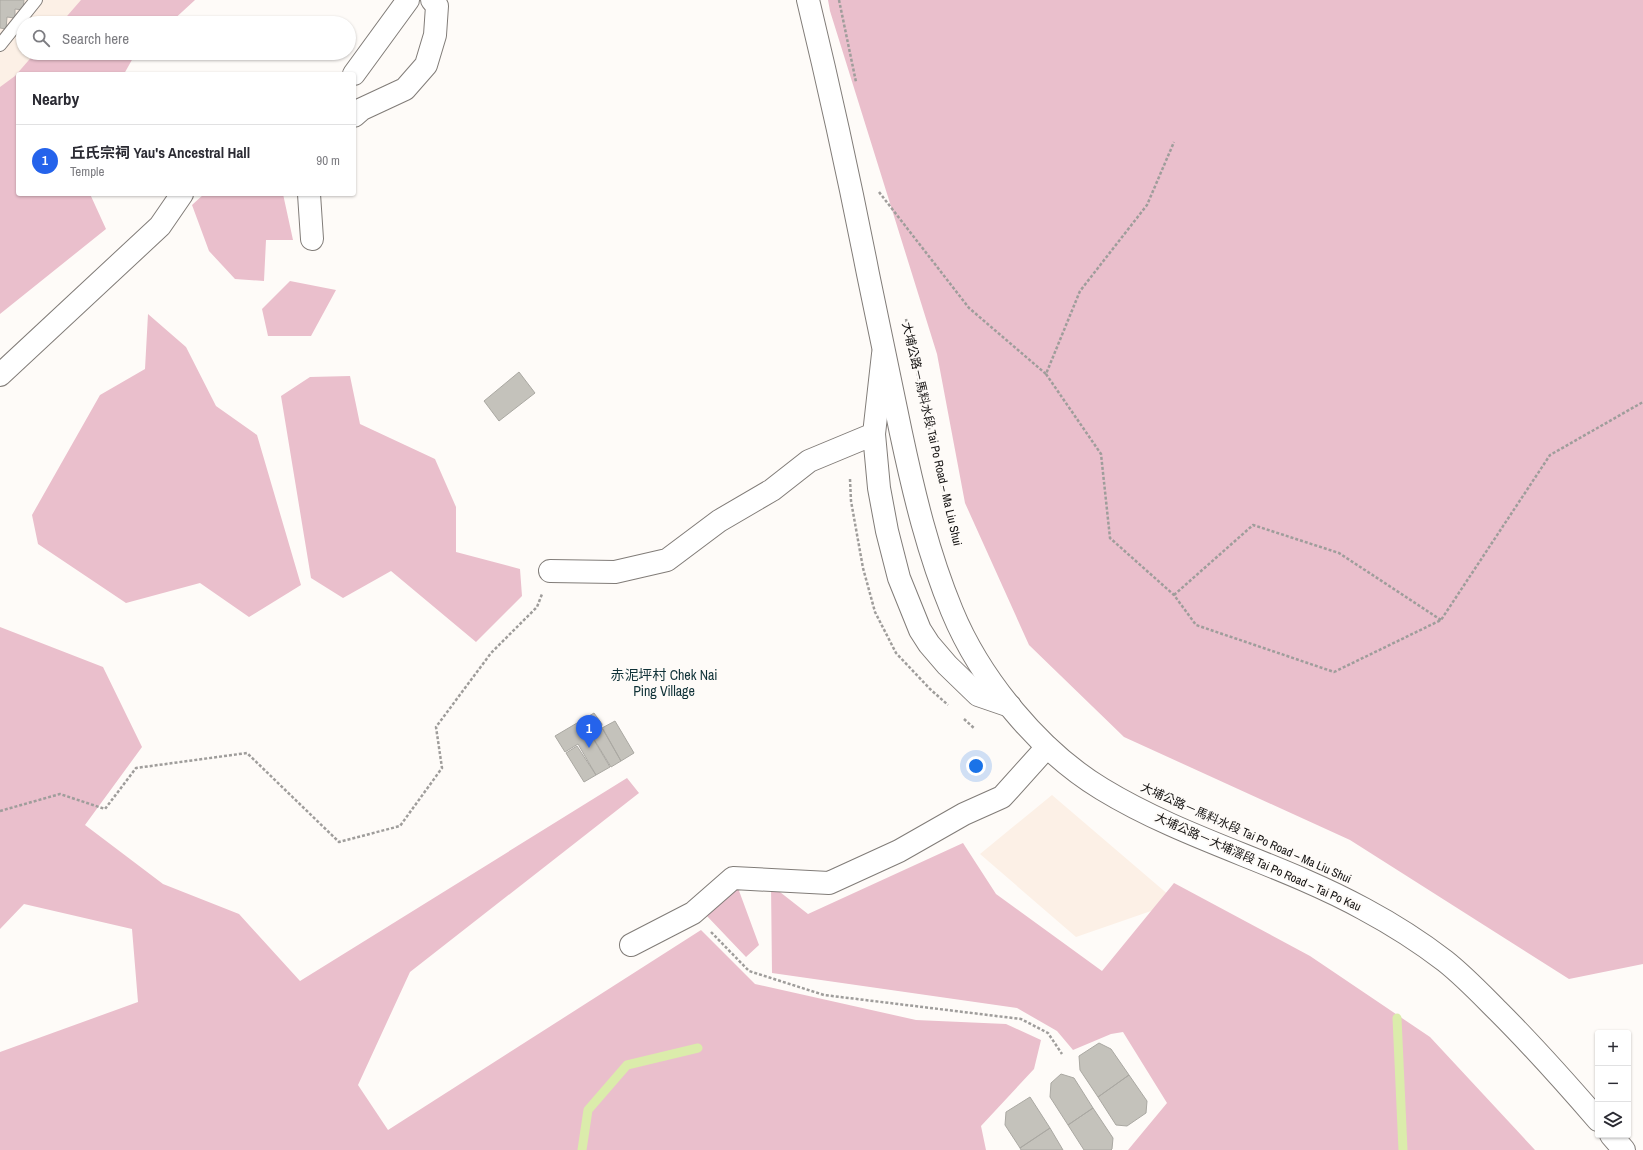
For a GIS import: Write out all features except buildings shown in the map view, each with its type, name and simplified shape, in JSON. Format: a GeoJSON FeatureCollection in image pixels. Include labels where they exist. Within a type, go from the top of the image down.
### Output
{"type":"FeatureCollection","features":[{"type":"Feature","properties":{"kind":"street"},"geometry":{"type":"LineString","coordinates":[[355,72],[408,0]]}},
{"type":"Feature","properties":{"kind":"street"},"geometry":{"type":"LineString","coordinates":[[356,114],[362,109],[405,90],[426,66],[435,35],[437,6],[432,0]]}},
{"type":"Feature","properties":{"kind":"street"},"geometry":{"type":"LineString","coordinates":[[631,945],[693,913],[733,878],[829,883],[899,851],[964,814],[1002,797],[1047,746],[1010,706],[978,660],[953,615],[940,579],[918,508],[883,352],[840,133],[808,0]]}},
{"type":"Feature","properties":{"kind":"street"},"geometry":{"type":"LineString","coordinates":[[0,376],[160,226],[181,196]]}},
{"type":"Feature","properties":{"kind":"street"},"geometry":{"type":"LineString","coordinates":[[309,196],[312,238]]}},
{"type":"Feature","properties":{"kind":"street"},"geometry":{"type":"LineString","coordinates":[[883,352],[874,434],[879,488],[887,531],[899,578],[920,630],[929,644],[947,666],[978,695],[1010,706]]}},
{"type":"Feature","properties":{"kind":"street"},"geometry":{"type":"LineString","coordinates":[[550,571],[615,572],[667,560],[719,522],[772,490],[809,461],[874,434]]}},
{"type":"Feature","properties":{"kind":"street","name":"大埔公路－大埔滘段 Tai Po Road – Tai Po Kau"},"geometry":{"type":"LineString","coordinates":[[1047,746],[1077,772],[1127,803],[1362,907],[1407,933],[1447,962],[1482,994],[1595,1117]]}},
{"type":"Feature","properties":{"kind":"street"},"geometry":{"type":"LineString","coordinates":[[1614,1138],[1624,1150]]}},
{"type":"Feature","properties":{"kind":"lane"},"geometry":{"type":"LineString","coordinates":[[23,16],[36,0]]}},
{"type":"Feature","properties":{"kind":"lane"},"geometry":{"type":"LineString","coordinates":[[0,45],[16,25]]}},
{"type":"Feature","properties":{"kind":"path"},"geometry":{"type":"LineString","coordinates":[[839,0],[856,84]]}},
{"type":"Feature","properties":{"kind":"path"},"geometry":{"type":"LineString","coordinates":[[1046,374],[1080,290],[1147,204],[1174,142]]}},
{"type":"Feature","properties":{"kind":"path"},"geometry":{"type":"LineString","coordinates":[[880,199],[879,192],[969,308],[1046,374],[1102,454],[1110,538],[1174,595],[1196,625],[1334,672],[1441,620],[1550,455],[1643,402]]}},
{"type":"Feature","properties":{"kind":"path","name":"大埔公路－馬料水段 Tai Po Road – Ma Liu Shui"},"geometry":{"type":"LineString","coordinates":[[905,313],[939,475],[956,541]]}},
{"type":"Feature","properties":{"kind":"path"},"geometry":{"type":"LineString","coordinates":[[1174,595],[1253,525],[1339,553],[1441,620]]}},
{"type":"Feature","properties":{"kind":"path"},"geometry":{"type":"LineString","coordinates":[[0,812],[60,794],[105,809],[136,768],[247,753],[339,842],[400,826],[442,768],[436,727],[491,653],[537,607],[550,571]]}},
{"type":"Feature","properties":{"kind":"path"},"geometry":{"type":"LineString","coordinates":[[693,913],[749,971],[824,995],[1021,1019],[1048,1033],[1062,1054]]}},
{"type":"Feature","properties":{"kind":"shaded area"},"geometry":{"type":"Polygon","coordinates":[[[0,0],[122,0],[109,16],[16,16],[16,60],[57,60],[24,72],[16,72],[16,81],[0,133],[0,0]]]}},
{"type":"Feature","properties":{"kind":"shaded area"},"geometry":{"type":"Polygon","coordinates":[[[81,0],[195,0],[178,16],[67,16],[81,0]]]}},
{"type":"Feature","properties":{"kind":"shaded area"},"geometry":{"type":"Polygon","coordinates":[[[828,0],[1643,0],[1643,964],[1569,979],[1350,840],[1124,737],[1029,645],[965,503],[937,354],[830,11],[828,0]]]}},
{"type":"Feature","properties":{"kind":"shaded area"},"geometry":{"type":"Polygon","coordinates":[[[29,60],[132,60],[125,72],[18,72],[29,60]]]}},
{"type":"Feature","properties":{"kind":"shaded area"},"geometry":{"type":"Polygon","coordinates":[[[16,75],[16,196],[91,196],[106,229],[0,314],[0,87],[16,75]]]}},
{"type":"Feature","properties":{"kind":"shaded area"},"geometry":{"type":"Polygon","coordinates":[[[202,196],[283,196],[293,240],[266,240],[264,281],[235,279],[209,251],[192,205],[202,196]]]}},
{"type":"Feature","properties":{"kind":"shaded area"},"geometry":{"type":"Polygon","coordinates":[[[290,281],[336,290],[311,336],[268,336],[262,309],[290,281]]]}},
{"type":"Feature","properties":{"kind":"shaded area"},"geometry":{"type":"Polygon","coordinates":[[[148,314],[186,347],[216,406],[257,435],[301,585],[249,617],[200,583],[126,603],[38,544],[32,515],[100,395],[145,369],[148,314]]]}},
{"type":"Feature","properties":{"kind":"shaded area"},"geometry":{"type":"Polygon","coordinates":[[[350,376],[360,424],[435,459],[456,507],[456,552],[520,569],[522,596],[476,642],[391,571],[343,598],[311,578],[281,396],[310,377],[350,376]]]}},
{"type":"Feature","properties":{"kind":"shaded area"},"geometry":{"type":"Polygon","coordinates":[[[0,627],[103,667],[142,747],[85,825],[163,884],[239,914],[300,981],[627,778],[639,793],[410,972],[358,1085],[388,1130],[701,930],[755,984],[916,1020],[1006,1024],[1041,1040],[1034,1069],[981,1126],[986,1150],[0,1150],[0,1052],[138,1002],[132,929],[24,904],[0,929],[0,627]]]}},
{"type":"Feature","properties":{"kind":"shaded area"},"geometry":{"type":"Polygon","coordinates":[[[1052,795],[1177,902],[1076,937],[980,854],[1052,795]]]}},
{"type":"Feature","properties":{"kind":"shaded area"},"geometry":{"type":"Polygon","coordinates":[[[963,843],[996,894],[1102,971],[1174,883],[1310,956],[1430,1037],[1535,1150],[1128,1150],[1167,1103],[1123,1032],[1111,1034],[1073,1050],[1057,1031],[1017,1008],[772,973],[771,885],[808,914],[963,843]]]}},
{"type":"Feature","properties":{"kind":"shaded area"},"geometry":{"type":"Polygon","coordinates":[[[738,888],[759,945],[746,957],[706,915],[738,888]]]}},
{"type":"Feature","properties":{"kind":"waterway"},"geometry":{"type":"LineString","coordinates":[[1397,1018],[1403,1150]]}},
{"type":"Feature","properties":{"kind":"waterway"},"geometry":{"type":"LineString","coordinates":[[582,1150],[588,1110],[627,1065],[698,1048]]}},
{"type":"Feature","properties":{"kind":"place","name":"丘氏宗祠 Yau's Ancestral Hall"},"geometry":{"type":"Point","coordinates":[589,748]}},
{"type":"Feature","properties":{"kind":"district","name":"赤泥坪村 Chek Nai Ping Village"},"geometry":{"type":"Point","coordinates":[664,684]}}]}
